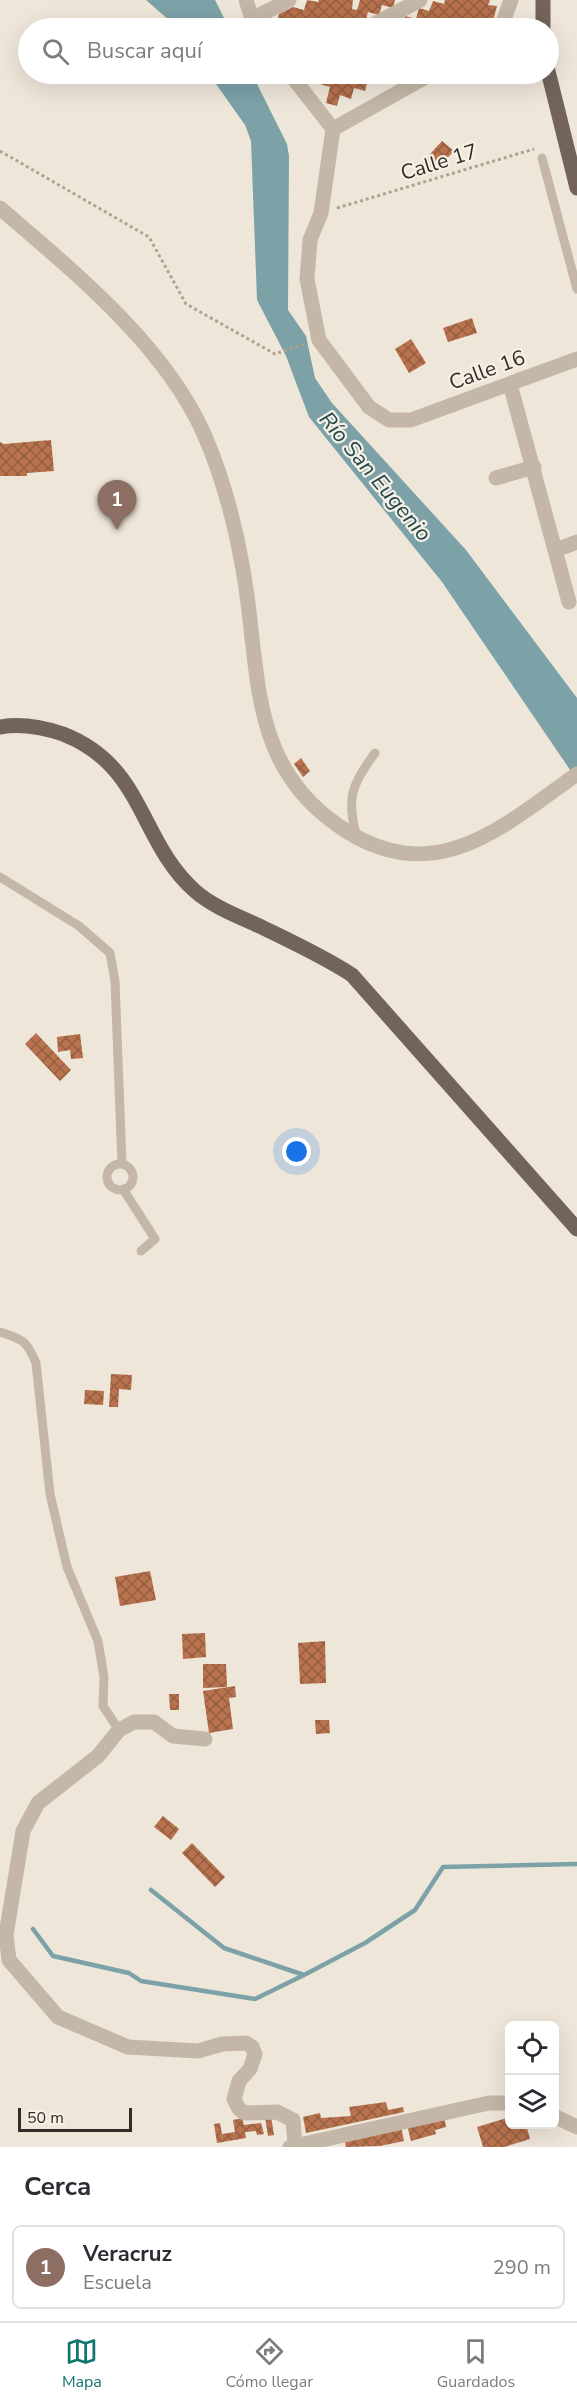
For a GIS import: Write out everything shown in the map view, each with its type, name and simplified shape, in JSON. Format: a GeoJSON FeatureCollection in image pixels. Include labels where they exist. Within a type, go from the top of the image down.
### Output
{"type":"FeatureCollection","features":[{"type":"Feature","properties":{"kind":"main road"},"geometry":{"type":"LineString","coordinates":[[543,0],[543,18]]}},
{"type":"Feature","properties":{"kind":"main road"},"geometry":{"type":"LineString","coordinates":[[552,84],[577,188]]}},
{"type":"Feature","properties":{"kind":"main road"},"geometry":{"type":"LineString","coordinates":[[565,140],[577,126]]}},
{"type":"Feature","properties":{"kind":"main road"},"geometry":{"type":"LineString","coordinates":[[0,727],[43,727],[79,741],[105,758],[129,786],[172,865],[196,892],[218,907],[315,952],[352,975],[577,1229]]}},
{"type":"Feature","properties":{"kind":"street"},"geometry":{"type":"LineString","coordinates":[[246,0],[253,18]]}},
{"type":"Feature","properties":{"kind":"street"},"geometry":{"type":"LineString","coordinates":[[264,18],[289,0]]}},
{"type":"Feature","properties":{"kind":"street"},"geometry":{"type":"LineString","coordinates":[[386,18],[420,0]]}},
{"type":"Feature","properties":{"kind":"street"},"geometry":{"type":"LineString","coordinates":[[505,18],[511,0]]}},
{"type":"Feature","properties":{"kind":"street"},"geometry":{"type":"LineString","coordinates":[[298,84],[333,129],[321,213]]}},
{"type":"Feature","properties":{"kind":"street"},"geometry":{"type":"LineString","coordinates":[[333,129],[412,84]]}},
{"type":"Feature","properties":{"kind":"street"},"geometry":{"type":"LineString","coordinates":[[0,208],[98,294],[152,352],[203,433],[226,495],[242,564],[261,705],[269,736],[286,773],[302,797],[332,822],[380,849],[404,854],[439,854],[476,842],[577,774]]}},
{"type":"Feature","properties":{"kind":"street","name":"Calle 16"},"geometry":{"type":"LineString","coordinates":[[321,213],[310,240],[307,279],[319,340],[369,407],[389,420],[411,420],[577,359]]}},
{"type":"Feature","properties":{"kind":"street"},"geometry":{"type":"LineString","coordinates":[[510,384],[569,602]]}},
{"type":"Feature","properties":{"kind":"street"},"geometry":{"type":"LineString","coordinates":[[496,478],[534,467]]}},
{"type":"Feature","properties":{"kind":"street"},"geometry":{"type":"LineString","coordinates":[[556,550],[577,542]]}},
{"type":"Feature","properties":{"kind":"street"},"geometry":{"type":"LineString","coordinates":[[204,1739],[172,1736],[154,1722],[134,1722],[119,1730],[98,1756],[38,1803],[23,1831],[6,1935],[9,1960],[58,2017],[128,2047],[198,2051],[222,2044],[246,2043],[252,2047],[255,2054],[250,2069],[239,2081],[234,2099],[244,2113],[285,2114],[293,2120],[293,2147],[489,2103],[505,2103]]}},
{"type":"Feature","properties":{"kind":"street"},"geometry":{"type":"LineString","coordinates":[[559,2118],[577,2127]]}},
{"type":"Feature","properties":{"kind":"lane"},"geometry":{"type":"LineString","coordinates":[[542,158],[577,289]]}},
{"type":"Feature","properties":{"kind":"lane"},"geometry":{"type":"LineString","coordinates":[[357,838],[350,801],[357,776],[375,753]]}},
{"type":"Feature","properties":{"kind":"lane"},"geometry":{"type":"LineString","coordinates":[[0,877],[79,927],[110,953],[116,981],[122,1164]]}},
{"type":"Feature","properties":{"kind":"lane"},"geometry":{"type":"LineString","coordinates":[[122,1164],[130,1169],[133,1179],[128,1187],[123,1189],[114,1188],[107,1175],[112,1167],[122,1164]]}},
{"type":"Feature","properties":{"kind":"lane"},"geometry":{"type":"LineString","coordinates":[[123,1189],[155,1239],[141,1251]]}},
{"type":"Feature","properties":{"kind":"lane"},"geometry":{"type":"LineString","coordinates":[[0,1332],[29,1344],[36,1363],[50,1494],[67,1568],[98,1641],[104,1677],[103,1706],[119,1730]]}},
{"type":"Feature","properties":{"kind":"path","name":"Calle 17"},"geometry":{"type":"LineString","coordinates":[[321,213],[565,140]]}},
{"type":"Feature","properties":{"kind":"path"},"geometry":{"type":"LineString","coordinates":[[0,151],[149,237],[186,304],[276,354],[309,343]]}},
{"type":"Feature","properties":{"kind":"water"},"geometry":{"type":"Polygon","coordinates":[[[146,0],[215,0],[224,18],[167,18],[146,0]]]}},
{"type":"Feature","properties":{"kind":"water","name":"Río San Eugenio"},"geometry":{"type":"Polygon","coordinates":[[[216,84],[257,84],[287,144],[289,156],[288,310],[306,336],[315,378],[332,403],[466,550],[577,698],[577,780],[442,582],[309,417],[286,356],[257,300],[251,141],[245,125],[216,84]]]}},
{"type":"Feature","properties":{"kind":"building"},"geometry":{"type":"Polygon","coordinates":[[[307,0],[318,2],[319,0],[353,0],[352,9],[357,10],[360,0],[395,0],[393,8],[382,5],[379,15],[368,12],[366,18],[278,18],[279,14],[293,7],[304,10],[307,0]]]}},
{"type":"Feature","properties":{"kind":"building"},"geometry":{"type":"Polygon","coordinates":[[[445,0],[490,0],[488,5],[497,6],[494,18],[416,18],[419,8],[429,11],[433,1],[444,4],[445,0]]]}},
{"type":"Feature","properties":{"kind":"building"},"geometry":{"type":"Polygon","coordinates":[[[320,84],[367,84],[365,91],[354,88],[351,99],[340,95],[337,106],[326,103],[330,87],[320,84]]]}},
{"type":"Feature","properties":{"kind":"building"},"geometry":{"type":"Polygon","coordinates":[[[442,141],[454,151],[431,175],[420,165],[442,141]]]}},
{"type":"Feature","properties":{"kind":"building"},"geometry":{"type":"Polygon","coordinates":[[[472,318],[477,333],[448,342],[443,328],[472,318]]]}},
{"type":"Feature","properties":{"kind":"building"},"geometry":{"type":"Polygon","coordinates":[[[411,339],[426,363],[409,373],[395,349],[411,339]]]}},
{"type":"Feature","properties":{"kind":"building"},"geometry":{"type":"Polygon","coordinates":[[[51,440],[54,471],[27,473],[27,476],[0,476],[0,442],[4,444],[51,440]]]}},
{"type":"Feature","properties":{"kind":"building"},"geometry":{"type":"Polygon","coordinates":[[[301,758],[310,771],[303,777],[294,764],[301,758]]]}},
{"type":"Feature","properties":{"kind":"building"},"geometry":{"type":"Polygon","coordinates":[[[36,1033],[71,1070],[60,1081],[25,1044],[36,1033]]]}},
{"type":"Feature","properties":{"kind":"building"},"geometry":{"type":"Polygon","coordinates":[[[80,1034],[83,1058],[71,1059],[70,1050],[58,1052],[57,1037],[80,1034]]]}},
{"type":"Feature","properties":{"kind":"building"},"geometry":{"type":"Polygon","coordinates":[[[111,1374],[132,1375],[131,1390],[119,1389],[118,1407],[109,1407],[111,1374]]]}},
{"type":"Feature","properties":{"kind":"building"},"geometry":{"type":"Polygon","coordinates":[[[85,1390],[104,1391],[103,1405],[84,1404],[85,1390]]]}},
{"type":"Feature","properties":{"kind":"building"},"geometry":{"type":"Polygon","coordinates":[[[150,1571],[156,1600],[120,1606],[115,1577],[150,1571]]]}},
{"type":"Feature","properties":{"kind":"building"},"geometry":{"type":"Polygon","coordinates":[[[205,1633],[206,1657],[183,1659],[182,1634],[205,1633]]]}},
{"type":"Feature","properties":{"kind":"building"},"geometry":{"type":"Polygon","coordinates":[[[325,1641],[326,1683],[300,1684],[298,1643],[325,1641]]]}},
{"type":"Feature","properties":{"kind":"building"},"geometry":{"type":"Polygon","coordinates":[[[203,1664],[226,1664],[227,1687],[203,1688],[203,1664]]]}},
{"type":"Feature","properties":{"kind":"building"},"geometry":{"type":"Polygon","coordinates":[[[235,1686],[236,1697],[229,1698],[233,1729],[209,1733],[203,1691],[235,1686]]]}},
{"type":"Feature","properties":{"kind":"building"},"geometry":{"type":"Polygon","coordinates":[[[169,1694],[179,1694],[179,1710],[170,1710],[169,1694]]]}},
{"type":"Feature","properties":{"kind":"building"},"geometry":{"type":"Polygon","coordinates":[[[315,1720],[329,1720],[330,1733],[316,1734],[315,1720]]]}},
{"type":"Feature","properties":{"kind":"building"},"geometry":{"type":"Polygon","coordinates":[[[163,1816],[179,1829],[171,1840],[154,1827],[163,1816]]]}},
{"type":"Feature","properties":{"kind":"building"},"geometry":{"type":"Polygon","coordinates":[[[192,1843],[225,1877],[215,1887],[182,1853],[192,1843]]]}},
{"type":"Feature","properties":{"kind":"building"},"geometry":{"type":"Polygon","coordinates":[[[386,2102],[388,2110],[403,2107],[404,2112],[306,2133],[303,2117],[320,2113],[321,2118],[351,2116],[349,2107],[386,2102]]]}},
{"type":"Feature","properties":{"kind":"building"},"geometry":{"type":"Polygon","coordinates":[[[271,2116],[274,2135],[268,2136],[265,2117],[271,2116]]]}},
{"type":"Feature","properties":{"kind":"building"},"geometry":{"type":"Polygon","coordinates":[[[444,2116],[446,2127],[435,2130],[436,2134],[411,2141],[407,2125],[444,2116]]]}},
{"type":"Feature","properties":{"kind":"building"},"geometry":{"type":"Polygon","coordinates":[[[242,2118],[244,2125],[261,2123],[264,2134],[257,2135],[256,2131],[245,2132],[246,2138],[217,2143],[214,2124],[220,2123],[222,2134],[235,2132],[233,2120],[242,2118]]]}},
{"type":"Feature","properties":{"kind":"building"},"geometry":{"type":"Polygon","coordinates":[[[505,2119],[505,2129],[527,2129],[530,2139],[504,2147],[483,2147],[477,2127],[505,2119]]]}},
{"type":"Feature","properties":{"kind":"building"},"geometry":{"type":"Polygon","coordinates":[[[401,2126],[404,2141],[380,2146],[346,2147],[344,2138],[401,2126]]]}},
{"type":"Feature","properties":{"kind":"waterway"},"geometry":{"type":"LineString","coordinates":[[151,1890],[224,1948],[304,1975],[365,1943],[415,1910],[443,1867],[577,1864]]}},
{"type":"Feature","properties":{"kind":"waterway"},"geometry":{"type":"LineString","coordinates":[[33,1929],[53,1956],[129,1973],[141,1981],[255,1999],[304,1975]]}},
{"type":"Feature","properties":{"kind":"place","name":"Veracruz"},"geometry":{"type":"Point","coordinates":[117,530]}}]}
